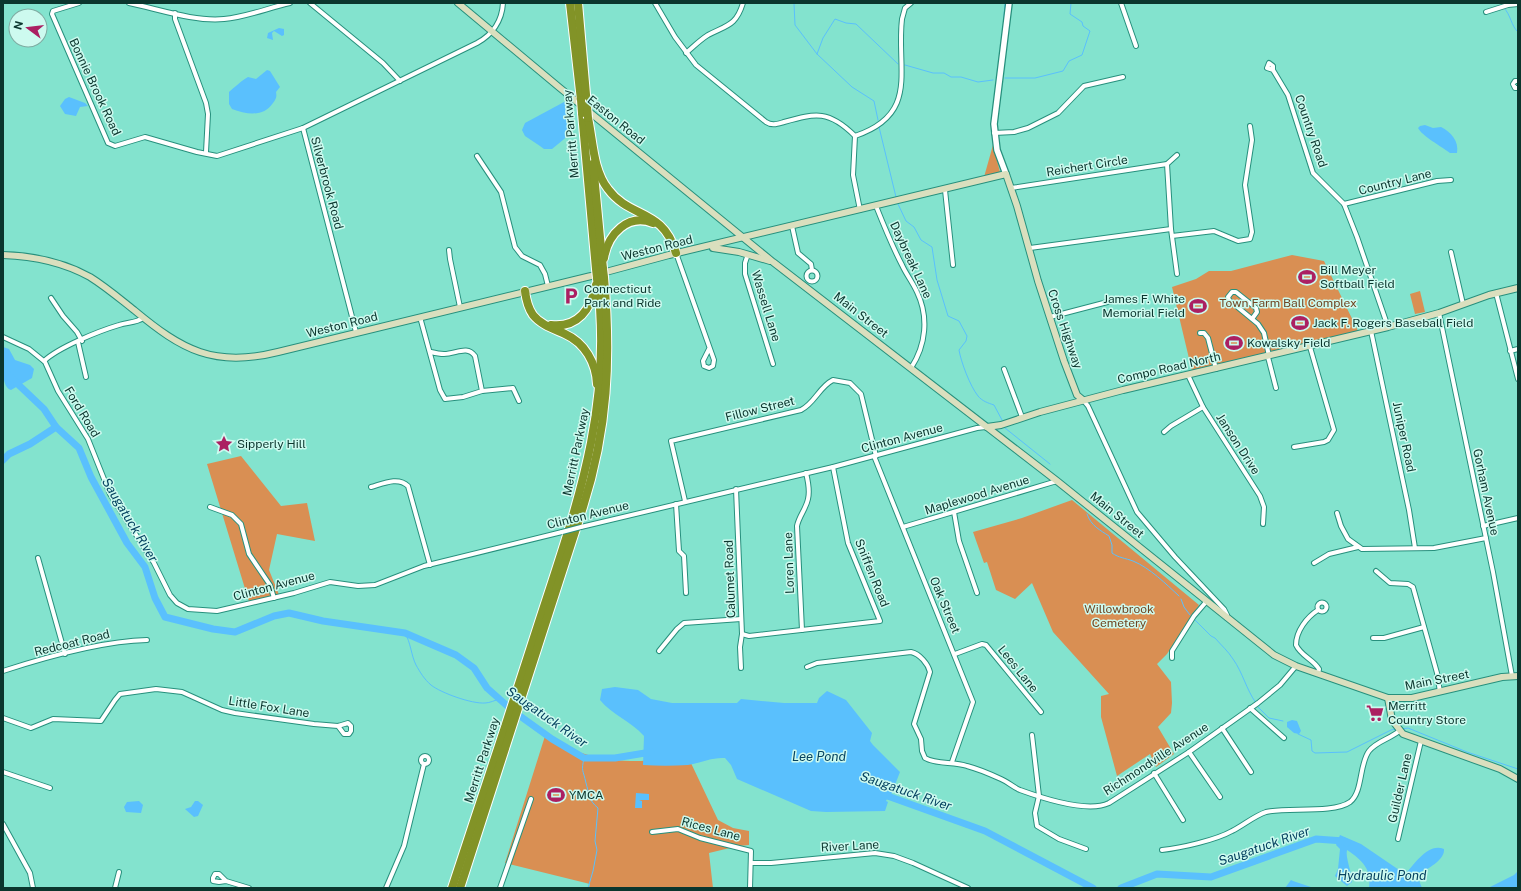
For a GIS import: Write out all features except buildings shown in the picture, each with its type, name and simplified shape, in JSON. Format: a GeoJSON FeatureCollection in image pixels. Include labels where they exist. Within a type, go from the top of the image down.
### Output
{"type":"FeatureCollection","features":[{"type":"Feature","properties":{"kind":"highway","name":"Merritt Parkway"},"geometry":{"type":"LineString","coordinates":[[452,888],[585,501],[596,459],[603,419],[608,377],[608,333],[600,273],[585,116],[581,100],[570,3]]}},
{"type":"Feature","properties":{"kind":"highway","name":"Merritt Parkway"},"geometry":{"type":"LineString","coordinates":[[578,3],[587,106],[585,116]]}},
{"type":"Feature","properties":{"kind":"highway"},"geometry":{"type":"LineString","coordinates":[[585,116],[598,170],[608,190],[623,203],[655,220],[665,229],[672,239],[676,253]]}},
{"type":"Feature","properties":{"kind":"highway"},"geometry":{"type":"LineString","coordinates":[[546,325],[563,326],[572,323],[580,317],[591,302],[610,240],[626,224],[643,220],[665,229]]}},
{"type":"Feature","properties":{"kind":"highway","name":"Merritt Parkway"},"geometry":{"type":"LineString","coordinates":[[521,689],[571,524],[593,439],[600,393],[602,359],[600,273]]}},
{"type":"Feature","properties":{"kind":"highway"},"geometry":{"type":"LineString","coordinates":[[525,291],[531,312],[540,321],[568,335],[579,344],[587,353],[594,366],[597,388],[593,439]]}},
{"type":"Feature","properties":{"kind":"highway","name":"Merritt Parkway"},"geometry":{"type":"LineString","coordinates":[[460,888],[507,731]]}},
{"type":"Feature","properties":{"kind":"main road","name":"Easton Road"},"geometry":{"type":"LineString","coordinates":[[458,3],[744,237]]}},
{"type":"Feature","properties":{"kind":"main road","name":"Weston Road"},"geometry":{"type":"LineString","coordinates":[[3,256],[46,260],[73,268],[100,284],[172,340],[190,349],[212,356],[233,358],[263,356],[676,253],[707,247],[1006,174]]}},
{"type":"Feature","properties":{"kind":"main road","name":"Cross Highway"},"geometry":{"type":"LineString","coordinates":[[1006,174],[1050,317],[1077,395],[1083,400]]}},
{"type":"Feature","properties":{"kind":"main road","name":"Main Street"},"geometry":{"type":"LineString","coordinates":[[744,237],[773,262],[1058,481],[1268,651],[1296,666],[1388,698],[1412,698],[1515,676]]}},
{"type":"Feature","properties":{"kind":"main road","name":"Weston Road"},"geometry":{"type":"LineString","coordinates":[[707,247],[748,254],[773,262]]}},
{"type":"Feature","properties":{"kind":"main road","name":"Compo Road North"},"geometry":{"type":"LineString","coordinates":[[987,427],[1001,425],[1083,400],[1310,347],[1388,327],[1439,313],[1496,293],[1518,288]]}},
{"type":"Feature","properties":{"kind":"main road"},"geometry":{"type":"LineString","coordinates":[[1388,698],[1392,720],[1399,731],[1408,737],[1500,768],[1518,779]]}},
{"type":"Feature","properties":{"kind":"street","name":"Bonnie Brook Road"},"geometry":{"type":"LineString","coordinates":[[79,3],[53,11],[52,14],[108,143],[115,146],[145,137],[197,152],[206,152],[210,156],[222,155],[303,128]]}},
{"type":"Feature","properties":{"kind":"street"},"geometry":{"type":"LineString","coordinates":[[129,3],[202,18],[224,19],[290,3]]}},
{"type":"Feature","properties":{"kind":"street"},"geometry":{"type":"LineString","coordinates":[[310,3],[383,63],[400,81]]}},
{"type":"Feature","properties":{"kind":"street"},"geometry":{"type":"LineString","coordinates":[[492,32],[502,12],[503,3]]}},
{"type":"Feature","properties":{"kind":"street"},"geometry":{"type":"LineString","coordinates":[[655,3],[686,53],[703,72],[767,123],[776,124],[819,114],[835,121],[855,136]]}},
{"type":"Feature","properties":{"kind":"street"},"geometry":{"type":"LineString","coordinates":[[686,53],[702,39],[732,24],[739,14],[743,3]]}},
{"type":"Feature","properties":{"kind":"street"},"geometry":{"type":"LineString","coordinates":[[855,136],[887,117],[897,104],[901,87],[901,22],[906,3]]}},
{"type":"Feature","properties":{"kind":"street"},"geometry":{"type":"LineString","coordinates":[[905,8],[911,3]]}},
{"type":"Feature","properties":{"kind":"street","name":"Cross Highway"},"geometry":{"type":"LineString","coordinates":[[1006,174],[997,153],[994,133],[995,109],[1004,58],[1009,3]]}},
{"type":"Feature","properties":{"kind":"street"},"geometry":{"type":"LineString","coordinates":[[1121,3],[1136,46]]}},
{"type":"Feature","properties":{"kind":"street"},"geometry":{"type":"LineString","coordinates":[[1486,12],[1518,4]]}},
{"type":"Feature","properties":{"kind":"street"},"geometry":{"type":"LineString","coordinates":[[175,12],[175,19],[206,103],[208,119],[206,152]]}},
{"type":"Feature","properties":{"kind":"street","name":"Silverbrook Road"},"geometry":{"type":"LineString","coordinates":[[356,332],[303,128],[488,38],[492,32]]}},
{"type":"Feature","properties":{"kind":"street","name":"Country Road"},"geometry":{"type":"LineString","coordinates":[[1273,70],[1288,95],[1313,173],[1344,204],[1357,236],[1388,327]]}},
{"type":"Feature","properties":{"kind":"street"},"geometry":{"type":"LineString","coordinates":[[994,133],[1014,132],[1028,128],[1058,113],[1084,86],[1123,77]]}},
{"type":"Feature","properties":{"kind":"street"},"geometry":{"type":"LineString","coordinates":[[1518,81],[1515,81],[1513,84],[1515,88],[1518,88]]}},
{"type":"Feature","properties":{"kind":"street"},"geometry":{"type":"LineString","coordinates":[[1172,236],[1214,231],[1238,241],[1250,239],[1252,232],[1245,184],[1252,140],[1250,126]]}},
{"type":"Feature","properties":{"kind":"street"},"geometry":{"type":"LineString","coordinates":[[855,136],[853,175],[860,210]]}},
{"type":"Feature","properties":{"kind":"street"},"geometry":{"type":"LineString","coordinates":[[1177,155],[1166,164],[1171,229],[1177,274]]}},
{"type":"Feature","properties":{"kind":"street"},"geometry":{"type":"LineString","coordinates":[[477,156],[501,192],[515,247],[522,256],[540,265],[545,274],[548,286]]}},
{"type":"Feature","properties":{"kind":"street","name":"Reichert Circle"},"geometry":{"type":"LineString","coordinates":[[1011,188],[1166,164]]}},
{"type":"Feature","properties":{"kind":"street","name":"Country Lane"},"geometry":{"type":"LineString","coordinates":[[1344,204],[1437,181],[1451,180]]}},
{"type":"Feature","properties":{"kind":"street"},"geometry":{"type":"LineString","coordinates":[[945,190],[953,264]]}},
{"type":"Feature","properties":{"kind":"street","name":"Daybreak Lane"},"geometry":{"type":"LineString","coordinates":[[876,206],[902,265],[917,292],[923,310],[925,329],[922,345],[911,368]]}},
{"type":"Feature","properties":{"kind":"street"},"geometry":{"type":"LineString","coordinates":[[792,226],[798,253],[811,264],[812,270]]}},
{"type":"Feature","properties":{"kind":"street"},"geometry":{"type":"LineString","coordinates":[[1030,248],[1171,229]]}},
{"type":"Feature","properties":{"kind":"street"},"geometry":{"type":"LineString","coordinates":[[449,250],[460,307]]}},
{"type":"Feature","properties":{"kind":"street"},"geometry":{"type":"LineString","coordinates":[[1451,252],[1464,304]]}},
{"type":"Feature","properties":{"kind":"street"},"geometry":{"type":"LineString","coordinates":[[676,253],[709,349]]}},
{"type":"Feature","properties":{"kind":"street","name":"Wassell Lane"},"geometry":{"type":"LineString","coordinates":[[748,254],[745,263],[745,274],[773,364]]}},
{"type":"Feature","properties":{"kind":"street"},"geometry":{"type":"LineString","coordinates":[[1252,319],[1257,312],[1256,308],[1236,292],[1232,292],[1228,297],[1229,300],[1258,324],[1264,333],[1276,388]]}},
{"type":"Feature","properties":{"kind":"street"},"geometry":{"type":"LineString","coordinates":[[1496,293],[1518,379]]}},
{"type":"Feature","properties":{"kind":"street"},"geometry":{"type":"LineString","coordinates":[[51,298],[63,316],[77,332],[86,377]]}},
{"type":"Feature","properties":{"kind":"street"},"geometry":{"type":"LineString","coordinates":[[1050,317],[1119,299]]}},
{"type":"Feature","properties":{"kind":"street","name":"Gorham Avenue"},"geometry":{"type":"LineString","coordinates":[[1439,313],[1515,676]]}},
{"type":"Feature","properties":{"kind":"street"},"geometry":{"type":"LineString","coordinates":[[420,317],[431,352],[440,390],[445,399],[463,397],[482,391],[513,388],[519,401]]}},
{"type":"Feature","properties":{"kind":"street"},"geometry":{"type":"LineString","coordinates":[[44,361],[57,352],[80,341],[120,324],[139,321],[143,318]]}},
{"type":"Feature","properties":{"kind":"street","name":"Juniper Road"},"geometry":{"type":"LineString","coordinates":[[1370,331],[1409,510],[1415,548]]}},
{"type":"Feature","properties":{"kind":"street"},"geometry":{"type":"LineString","coordinates":[[1200,333],[1204,333],[1208,338],[1216,369]]}},
{"type":"Feature","properties":{"kind":"street","name":"Ford Road"},"geometry":{"type":"LineString","coordinates":[[3,337],[29,348],[44,361],[58,391],[88,439],[110,494],[154,563],[168,591],[177,603],[194,611]]}},
{"type":"Feature","properties":{"kind":"street"},"geometry":{"type":"LineString","coordinates":[[1294,447],[1324,442],[1328,440],[1334,430],[1310,347]]}},
{"type":"Feature","properties":{"kind":"street"},"geometry":{"type":"LineString","coordinates":[[1510,351],[1518,349]]}},
{"type":"Feature","properties":{"kind":"street"},"geometry":{"type":"LineString","coordinates":[[431,352],[445,354],[466,350],[473,353],[477,363],[482,391]]}},
{"type":"Feature","properties":{"kind":"street"},"geometry":{"type":"LineString","coordinates":[[1004,369],[1022,418]]}},
{"type":"Feature","properties":{"kind":"street","name":"Janson Drive"},"geometry":{"type":"LineString","coordinates":[[1188,375],[1203,407],[1260,496],[1264,507],[1263,524]]}},
{"type":"Feature","properties":{"kind":"street","name":"Fillow Street"},"geometry":{"type":"LineString","coordinates":[[685,501],[671,442],[801,410],[808,406],[825,385],[833,380],[850,383],[861,394],[875,456]]}},
{"type":"Feature","properties":{"kind":"street","name":"Cross Highway"},"geometry":{"type":"LineString","coordinates":[[1083,400],[1088,406],[1137,512],[1154,534],[1224,609],[1227,618]]}},
{"type":"Feature","properties":{"kind":"street"},"geometry":{"type":"LineString","coordinates":[[1164,432],[1171,426],[1203,407]]}},
{"type":"Feature","properties":{"kind":"street","name":"Clinton Avenue"},"geometry":{"type":"LineString","coordinates":[[194,611],[217,612],[330,582],[358,586],[372,586],[430,564],[685,501],[833,467],[977,428],[987,427]]}},
{"type":"Feature","properties":{"kind":"street","name":"Oak Street"},"geometry":{"type":"LineString","coordinates":[[875,456],[973,702],[952,762]]}},
{"type":"Feature","properties":{"kind":"street","name":"Sniffen Road"},"geometry":{"type":"LineString","coordinates":[[742,634],[749,636],[880,621],[846,534],[833,467]]}},
{"type":"Feature","properties":{"kind":"street","name":"Loren Lane"},"geometry":{"type":"LineString","coordinates":[[802,630],[797,526],[802,511],[808,500],[806,473]]}},
{"type":"Feature","properties":{"kind":"street"},"geometry":{"type":"LineString","coordinates":[[370,488],[396,481],[403,482],[408,486],[430,564]]}},
{"type":"Feature","properties":{"kind":"street","name":"Maplewood Avenue"},"geometry":{"type":"LineString","coordinates":[[903,528],[1058,481]]}},
{"type":"Feature","properties":{"kind":"street","name":"Calumet Road"},"geometry":{"type":"LineString","coordinates":[[736,489],[742,634],[740,647],[741,668]]}},
{"type":"Feature","properties":{"kind":"street"},"geometry":{"type":"LineString","coordinates":[[676,504],[678,551],[684,556],[686,593]]}},
{"type":"Feature","properties":{"kind":"street"},"geometry":{"type":"LineString","coordinates":[[210,507],[232,514],[241,524],[249,554],[270,585],[274,598]]}},
{"type":"Feature","properties":{"kind":"street"},"geometry":{"type":"LineString","coordinates":[[954,512],[959,541],[977,594]]}},
{"type":"Feature","properties":{"kind":"street"},"geometry":{"type":"LineString","coordinates":[[1336,513],[1346,537],[1358,547],[1365,549],[1434,548],[1486,538]]}},
{"type":"Feature","properties":{"kind":"street"},"geometry":{"type":"LineString","coordinates":[[1483,526],[1518,518]]}},
{"type":"Feature","properties":{"kind":"street"},"geometry":{"type":"LineString","coordinates":[[1314,563],[1329,554],[1358,547]]}},
{"type":"Feature","properties":{"kind":"street"},"geometry":{"type":"LineString","coordinates":[[38,558],[65,654]]}},
{"type":"Feature","properties":{"kind":"street"},"geometry":{"type":"LineString","coordinates":[[1376,571],[1390,583],[1411,585],[1438,673],[1440,692]]}},
{"type":"Feature","properties":{"kind":"street"},"geometry":{"type":"LineString","coordinates":[[1172,658],[1172,651],[1194,616],[1206,602]]}},
{"type":"Feature","properties":{"kind":"street"},"geometry":{"type":"LineString","coordinates":[[1318,610],[1305,622],[1298,633],[1296,645],[1302,655],[1317,666],[1319,669],[1318,674]]}},
{"type":"Feature","properties":{"kind":"street"},"geometry":{"type":"LineString","coordinates":[[659,651],[677,628],[684,623],[741,619]]}},
{"type":"Feature","properties":{"kind":"street"},"geometry":{"type":"LineString","coordinates":[[1373,638],[1384,638],[1424,627]]}},
{"type":"Feature","properties":{"kind":"street","name":"Redcoat Road"},"geometry":{"type":"LineString","coordinates":[[3,671],[65,654],[121,642],[147,640]]}},
{"type":"Feature","properties":{"kind":"street","name":"Lees Lane"},"geometry":{"type":"LineString","coordinates":[[955,654],[982,644],[986,645],[1040,712]]}},
{"type":"Feature","properties":{"kind":"street","name":"Richmondville Avenue"},"geometry":{"type":"LineString","coordinates":[[807,667],[817,663],[902,653],[917,654],[928,667],[930,672],[914,724],[921,739],[923,755],[931,761],[952,762],[982,771],[1020,790],[1039,796],[1086,806],[1099,806],[1109,803],[1154,773],[1190,752],[1280,685],[1296,666]]}},
{"type":"Feature","properties":{"kind":"street","name":"Little Fox Lane"},"geometry":{"type":"LineString","coordinates":[[3,718],[31,728],[53,719],[101,721],[120,694],[130,691],[161,689],[182,692],[228,712],[338,726]]}},
{"type":"Feature","properties":{"kind":"street"},"geometry":{"type":"LineString","coordinates":[[1254,705],[1284,738]]}},
{"type":"Feature","properties":{"kind":"street"},"geometry":{"type":"LineString","coordinates":[[1222,728],[1251,772]]}},
{"type":"Feature","properties":{"kind":"street"},"geometry":{"type":"LineString","coordinates":[[1162,850],[1217,838],[1267,812],[1310,810],[1340,806],[1350,802],[1357,792],[1365,759],[1369,751],[1377,744],[1399,731]]}},
{"type":"Feature","properties":{"kind":"street"},"geometry":{"type":"LineString","coordinates":[[1032,735],[1039,796],[1035,814],[1037,826],[1059,839],[1086,849]]}},
{"type":"Feature","properties":{"kind":"street","name":"Guilder Lane"},"geometry":{"type":"LineString","coordinates":[[1398,839],[1421,742]]}},
{"type":"Feature","properties":{"kind":"street"},"geometry":{"type":"LineString","coordinates":[[1190,752],[1220,797]]}},
{"type":"Feature","properties":{"kind":"street"},"geometry":{"type":"LineString","coordinates":[[386,888],[404,846],[424,764]]}},
{"type":"Feature","properties":{"kind":"street"},"geometry":{"type":"LineString","coordinates":[[3,772],[50,788]]}},
{"type":"Feature","properties":{"kind":"street"},"geometry":{"type":"LineString","coordinates":[[1154,773],[1183,820]]}},
{"type":"Feature","properties":{"kind":"street"},"geometry":{"type":"LineString","coordinates":[[500,888],[531,799]]}},
{"type":"Feature","properties":{"kind":"street"},"geometry":{"type":"LineString","coordinates":[[3,824],[30,872],[33,888]]}},
{"type":"Feature","properties":{"kind":"street","name":"Rices Lane"},"geometry":{"type":"LineString","coordinates":[[652,832],[678,829],[700,838],[747,849],[752,853],[750,888]]}},
{"type":"Feature","properties":{"kind":"street","name":"River Lane"},"geometry":{"type":"LineString","coordinates":[[751,863],[771,863],[875,853],[908,861],[968,888]]}},
{"type":"Feature","properties":{"kind":"street"},"geometry":{"type":"LineString","coordinates":[[115,888],[119,872]]}},
{"type":"Feature","properties":{"kind":"street"},"geometry":{"type":"LineString","coordinates":[[226,881],[249,888]]}},
{"type":"Feature","properties":{"kind":"green space"},"geometry":{"type":"Polygon","coordinates":[[[993,145],[1000,172],[984,177],[993,145]]]}},
{"type":"Feature","properties":{"kind":"green space","name":"Town Farm Ball Complex"},"geometry":{"type":"Polygon","coordinates":[[[1292,255],[1324,261],[1359,333],[1192,371],[1172,287],[1196,279],[1209,271],[1231,271],[1292,255]]]}},
{"type":"Feature","properties":{"kind":"green space"},"geometry":{"type":"Polygon","coordinates":[[[1420,291],[1425,312],[1415,314],[1410,294],[1420,291]]]}},
{"type":"Feature","properties":{"kind":"green space"},"geometry":{"type":"Polygon","coordinates":[[[241,456],[281,506],[307,503],[315,541],[277,534],[269,570],[280,597],[250,605],[207,464],[241,456]]]}},
{"type":"Feature","properties":{"kind":"green space","name":"Willowbrook Cemetery"},"geometry":{"type":"Polygon","coordinates":[[[1072,500],[1199,605],[1167,654],[1157,664],[1171,682],[1172,703],[1171,713],[1158,727],[1174,754],[1156,767],[1150,754],[1117,776],[1101,717],[1101,696],[1109,694],[1053,632],[1032,583],[1015,599],[996,590],[987,562],[984,563],[973,532],[1022,518],[1072,500]]]}},
{"type":"Feature","properties":{"kind":"green space"},"geometry":{"type":"Polygon","coordinates":[[[545,736],[567,748],[591,756],[629,761],[669,757],[690,761],[718,820],[733,828],[749,831],[749,845],[709,853],[713,888],[589,888],[590,884],[505,863],[545,736]]]}},
{"type":"Feature","properties":{"kind":"water"},"geometry":{"type":"Polygon","coordinates":[[[279,28],[284,29],[284,35],[282,36],[274,31],[272,33],[273,40],[267,38],[268,33],[279,28]]]}},
{"type":"Feature","properties":{"kind":"water"},"geometry":{"type":"Polygon","coordinates":[[[267,70],[270,71],[280,87],[276,92],[276,99],[269,108],[254,114],[232,109],[229,104],[229,92],[248,77],[256,79],[267,70]]]}},
{"type":"Feature","properties":{"kind":"water"},"geometry":{"type":"Polygon","coordinates":[[[69,97],[85,103],[88,106],[80,107],[76,116],[65,114],[60,106],[65,99],[69,97]]]}},
{"type":"Feature","properties":{"kind":"water"},"geometry":{"type":"Polygon","coordinates":[[[564,102],[567,102],[569,110],[569,135],[552,149],[544,149],[525,136],[522,130],[525,123],[564,102]]]}},
{"type":"Feature","properties":{"kind":"water"},"geometry":{"type":"Polygon","coordinates":[[[1425,125],[1433,128],[1441,127],[1448,131],[1454,137],[1457,145],[1457,153],[1450,153],[1423,134],[1418,128],[1425,125]]]}},
{"type":"Feature","properties":{"kind":"water"},"geometry":{"type":"Polygon","coordinates":[[[3,347],[9,349],[15,360],[30,365],[34,369],[32,378],[11,390],[7,388],[5,384],[3,347]]]}},
{"type":"Feature","properties":{"kind":"water","name":"Lee Pond"},"geometry":{"type":"Polygon","coordinates":[[[615,687],[638,690],[651,699],[672,703],[737,703],[741,699],[784,703],[817,703],[819,698],[827,691],[846,700],[872,733],[870,741],[873,745],[900,772],[889,800],[887,799],[886,801],[888,802],[885,811],[826,812],[811,811],[737,779],[731,765],[725,758],[711,759],[688,765],[643,765],[644,736],[633,726],[610,710],[600,700],[602,689],[615,687]]]}},
{"type":"Feature","properties":{"kind":"water"},"geometry":{"type":"Polygon","coordinates":[[[1292,720],[1297,721],[1301,731],[1299,734],[1294,733],[1287,727],[1287,722],[1292,720]]]}},
{"type":"Feature","properties":{"kind":"water"},"geometry":{"type":"Polygon","coordinates":[[[636,793],[649,794],[649,800],[639,800],[642,801],[642,808],[635,808],[636,793]]]}},
{"type":"Feature","properties":{"kind":"water"},"geometry":{"type":"Polygon","coordinates":[[[139,801],[143,805],[141,813],[126,812],[124,807],[127,802],[139,801]]]}},
{"type":"Feature","properties":{"kind":"water"},"geometry":{"type":"Polygon","coordinates":[[[195,801],[198,801],[203,805],[198,816],[194,817],[185,809],[191,807],[195,801]]]}},
{"type":"Feature","properties":{"kind":"water","name":"Hydraulic Pond"},"geometry":{"type":"Polygon","coordinates":[[[1340,835],[1361,844],[1405,874],[1427,851],[1438,848],[1444,849],[1444,853],[1440,860],[1432,866],[1421,872],[1412,874],[1418,878],[1422,888],[1369,888],[1369,875],[1365,866],[1357,857],[1347,850],[1352,882],[1347,886],[1335,876],[1338,869],[1340,849],[1336,845],[1340,835]]]}},
{"type":"Feature","properties":{"kind":"water"},"geometry":{"type":"Polygon","coordinates":[[[1518,871],[1518,888],[1488,888],[1514,875],[1518,871]]]}},
{"type":"Feature","properties":{"kind":"water"},"geometry":{"type":"Polygon","coordinates":[[[1291,880],[1293,881],[1314,888],[1285,888],[1291,880]]]}},
{"type":"Feature","properties":{"kind":"waterway"},"geometry":{"type":"LineString","coordinates":[[794,3],[795,25],[817,54],[852,87],[874,101],[878,120]]}},
{"type":"Feature","properties":{"kind":"waterway"},"geometry":{"type":"LineString","coordinates":[[1003,30],[1005,3]]}},
{"type":"Feature","properties":{"kind":"waterway"},"geometry":{"type":"LineString","coordinates":[[1005,78],[1035,78],[1063,71],[1069,61],[1082,55],[1090,31],[1083,26],[1082,22],[1070,14],[1071,3]]}},
{"type":"Feature","properties":{"kind":"waterway"},"geometry":{"type":"LineString","coordinates":[[1504,8],[1518,32]]}},
{"type":"Feature","properties":{"kind":"waterway"},"geometry":{"type":"LineString","coordinates":[[817,54],[823,38],[835,19],[846,23],[856,24],[898,64]]}},
{"type":"Feature","properties":{"kind":"waterway"},"geometry":{"type":"LineString","coordinates":[[1002,34],[1002,40]]}},
{"type":"Feature","properties":{"kind":"waterway"},"geometry":{"type":"LineString","coordinates":[[1000,53],[1001,47]]}},
{"type":"Feature","properties":{"kind":"waterway"},"geometry":{"type":"LineString","coordinates":[[905,65],[933,73],[944,73],[951,77],[961,77],[978,82],[993,80]]}},
{"type":"Feature","properties":{"kind":"waterway"},"geometry":{"type":"LineString","coordinates":[[879,127],[896,197]]}},
{"type":"Feature","properties":{"kind":"waterway"},"geometry":{"type":"LineString","coordinates":[[898,204],[906,221],[914,227],[921,240],[932,247],[937,280],[948,316],[959,321],[967,336],[966,341],[959,350],[969,380],[980,398],[985,402],[994,405],[1002,420]]}},
{"type":"Feature","properties":{"kind":"waterway","name":"Saugatuck River"},"geometry":{"type":"LineString","coordinates":[[3,370],[44,409],[56,427],[79,448],[91,477],[127,543],[145,567],[155,598],[165,617],[213,629],[235,632],[274,616],[289,613],[323,621],[405,633],[456,655],[474,668],[487,688],[513,711],[552,739],[584,758],[615,758],[651,752]]}},
{"type":"Feature","properties":{"kind":"waterway"},"geometry":{"type":"LineString","coordinates":[[3,460],[9,454],[30,444],[56,427]]}},
{"type":"Feature","properties":{"kind":"waterway"},"geometry":{"type":"LineString","coordinates":[[1005,428],[1050,464]]}},
{"type":"Feature","properties":{"kind":"waterway"},"geometry":{"type":"LineString","coordinates":[[1087,514],[1093,525],[1109,536],[1112,545],[1112,553],[1146,568],[1179,596]]}},
{"type":"Feature","properties":{"kind":"waterway"},"geometry":{"type":"LineString","coordinates":[[1181,599],[1184,607],[1190,615]]}},
{"type":"Feature","properties":{"kind":"waterway"},"geometry":{"type":"LineString","coordinates":[[1194,619],[1211,636],[1215,638],[1231,656],[1256,703]]}},
{"type":"Feature","properties":{"kind":"waterway"},"geometry":{"type":"LineString","coordinates":[[405,633],[416,665],[424,678],[431,685],[449,694],[472,702],[487,703],[500,699]]}},
{"type":"Feature","properties":{"kind":"waterway"},"geometry":{"type":"LineString","coordinates":[[1257,706],[1269,718],[1283,721]]}},
{"type":"Feature","properties":{"kind":"waterway"},"geometry":{"type":"LineString","coordinates":[[1401,729],[1408,728],[1467,752],[1518,769]]}},
{"type":"Feature","properties":{"kind":"waterway"},"geometry":{"type":"LineString","coordinates":[[1298,734],[1311,740],[1312,751],[1315,753],[1347,752],[1391,730],[1396,729]]}},
{"type":"Feature","properties":{"kind":"waterway"},"geometry":{"type":"LineString","coordinates":[[584,758],[583,770],[588,793],[592,802],[598,808],[595,841],[597,850],[588,888]]}},
{"type":"Feature","properties":{"kind":"waterway","name":"Saugatuck River"},"geometry":{"type":"LineString","coordinates":[[882,794],[985,831],[1093,888]]}},
{"type":"Feature","properties":{"kind":"waterway","name":"Saugatuck River"},"geometry":{"type":"LineString","coordinates":[[1121,888],[1157,874],[1211,877],[1316,839],[1344,841],[1347,843]]}},
{"type":"Feature","properties":{"kind":"place","name":"Bill Meyer Softball Field"},"geometry":{"type":"Point","coordinates":[1307,277]}},
{"type":"Feature","properties":{"kind":"place","name":"Connecticut Park and Ride"},"geometry":{"type":"Point","coordinates":[571,296]}},
{"type":"Feature","properties":{"kind":"place","name":"James F. White Memorial Field"},"geometry":{"type":"Point","coordinates":[1198,306]}},
{"type":"Feature","properties":{"kind":"place","name":"Jack F. Rogers Baseball Field"},"geometry":{"type":"Point","coordinates":[1300,323]}},
{"type":"Feature","properties":{"kind":"place","name":"Kowalsky Field"},"geometry":{"type":"Point","coordinates":[1234,343]}},
{"type":"Feature","properties":{"kind":"place","name":"Sipperly Hill"},"geometry":{"type":"Point","coordinates":[224,444]}},
{"type":"Feature","properties":{"kind":"place","name":"Merritt Country Store"},"geometry":{"type":"Point","coordinates":[1375,713]}},
{"type":"Feature","properties":{"kind":"place","name":"YMCA"},"geometry":{"type":"Point","coordinates":[556,795]}}]}
